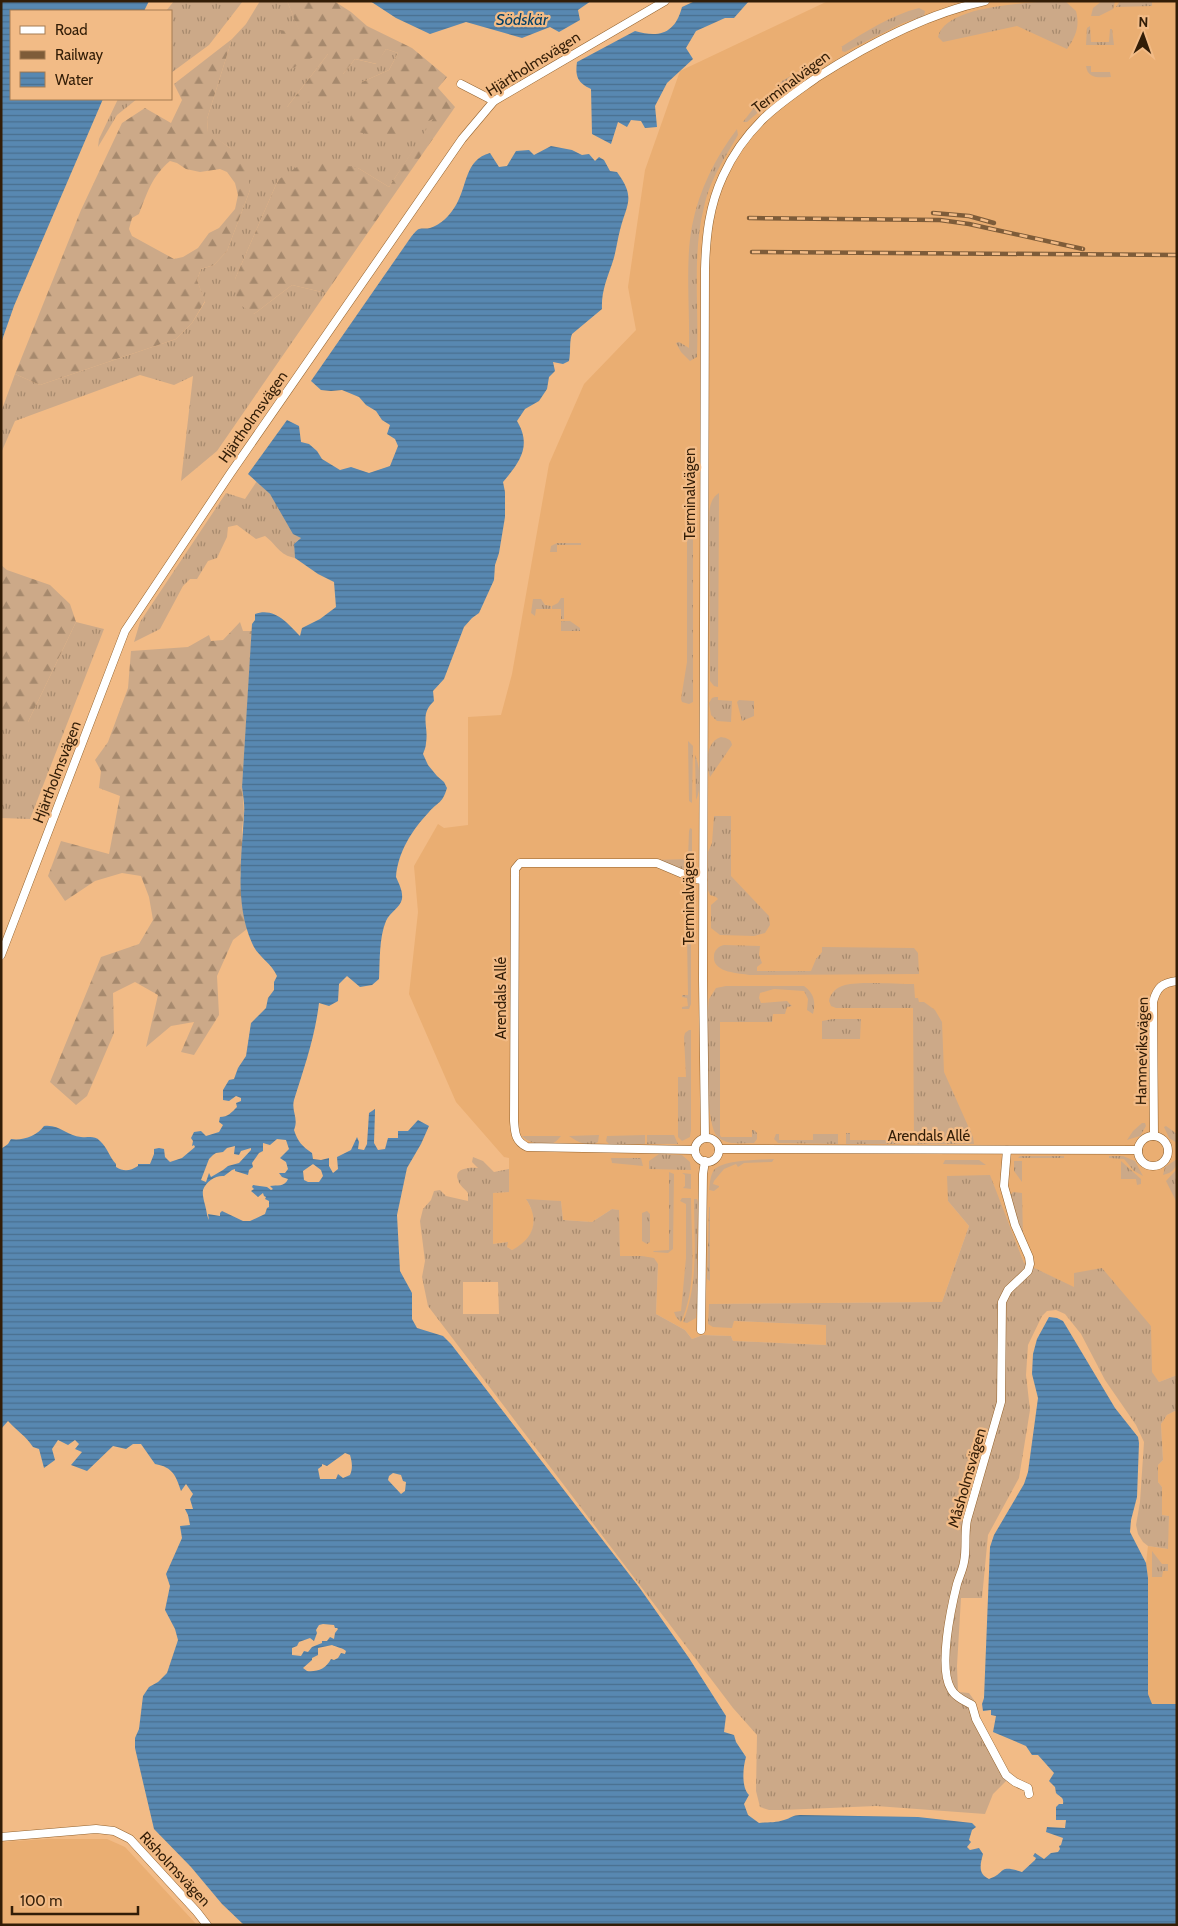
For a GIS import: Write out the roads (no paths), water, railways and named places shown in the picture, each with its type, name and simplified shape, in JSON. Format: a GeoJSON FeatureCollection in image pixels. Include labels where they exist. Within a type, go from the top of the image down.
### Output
{"type":"FeatureCollection","features":[{"type":"Feature","properties":{"kind":"street","name":"Hjärtholmsvägen"},"geometry":{"type":"LineString","coordinates":[[1,955],[125,631],[230,474],[451,155],[494,101],[665,1]]}},
{"type":"Feature","properties":{"kind":"street","name":"Terminalvägen"},"geometry":{"type":"LineString","coordinates":[[705,1138],[703,880],[704,269],[707,231],[715,195],[734,154],[747,136],[762,120],[810,83],[844,60],[915,24],[985,1]]}},
{"type":"Feature","properties":{"kind":"street"},"geometry":{"type":"LineString","coordinates":[[461,84],[494,101]]}},
{"type":"Feature","properties":{"kind":"street","name":"Arendals Allé"},"geometry":{"type":"LineString","coordinates":[[695,1150],[527,1147],[516,1138],[514,1121],[514,869],[520,863],[656,863],[694,879],[703,880]]}},
{"type":"Feature","properties":{"kind":"street","name":"Hamneviksvägen"},"geometry":{"type":"LineString","coordinates":[[1154,1136],[1155,993],[1161,985],[1177,981]]}},
{"type":"Feature","properties":{"kind":"street"},"geometry":{"type":"LineString","coordinates":[[1154,1136],[1164,1140],[1173,1150],[1164,1161],[1154,1166],[1142,1161],[1138,1150],[1144,1140],[1154,1136]]}},
{"type":"Feature","properties":{"kind":"street"},"geometry":{"type":"LineString","coordinates":[[705,1138],[715,1140],[719,1149],[715,1159],[705,1161],[698,1157],[695,1150],[698,1142],[705,1138]]}},
{"type":"Feature","properties":{"kind":"street","name":"Arendals Allé"},"geometry":{"type":"LineString","coordinates":[[719,1149],[1138,1150]]}},
{"type":"Feature","properties":{"kind":"street","name":"Måsholmsvägen"},"geometry":{"type":"LineString","coordinates":[[1007,1150],[1004,1186],[1015,1225],[1029,1257],[1030,1264],[1028,1271],[1008,1290],[1002,1302],[1001,1402],[967,1520],[964,1563],[952,1607],[945,1663],[951,1689],[960,1698],[972,1705],[976,1719],[1006,1775],[1014,1782],[1028,1788],[1029,1794]]}},
{"type":"Feature","properties":{"kind":"street"},"geometry":{"type":"LineString","coordinates":[[701,1330],[703,1174],[705,1161]]}},
{"type":"Feature","properties":{"kind":"street","name":"Risholmsvägen"},"geometry":{"type":"LineString","coordinates":[[1,1837],[96,1829],[114,1831],[130,1839],[207,1925]]}},
{"type":"Feature","properties":{"kind":"water"},"geometry":{"type":"Polygon","coordinates":[[[1,1],[149,1],[144,10],[10,10],[10,100],[103,100],[14,306],[1,343],[1,1]]]}},
{"type":"Feature","properties":{"kind":"water","name":"Södskär"},"geometry":{"type":"Polygon","coordinates":[[[370,1],[591,1],[578,10],[580,20],[559,32],[550,27],[522,38],[466,22],[430,34],[396,18],[370,1]]]}},
{"type":"Feature","properties":{"kind":"water"},"geometry":{"type":"Polygon","coordinates":[[[695,1],[749,1],[734,18],[725,18],[696,31],[686,48],[693,59],[667,83],[655,106],[657,127],[645,128],[641,121],[631,120],[627,127],[618,122],[611,144],[592,134],[591,89],[578,79],[577,62],[635,31],[651,34],[665,32],[675,23],[682,7],[695,1]]]}},
{"type":"Feature","properties":{"kind":"water"},"geometry":{"type":"Polygon","coordinates":[[[551,146],[572,150],[582,155],[589,154],[595,161],[599,157],[604,160],[610,171],[617,172],[623,181],[628,201],[602,297],[602,309],[572,334],[569,361],[563,364],[553,362],[555,371],[549,377],[547,389],[539,401],[525,409],[517,421],[524,438],[524,446],[519,461],[503,482],[505,517],[495,565],[494,580],[479,613],[464,627],[444,679],[433,691],[434,701],[429,706],[426,716],[427,737],[423,754],[428,765],[444,782],[447,788],[442,800],[423,819],[403,850],[396,877],[402,899],[386,921],[380,949],[379,979],[372,985],[360,987],[347,976],[339,984],[338,1001],[329,1006],[319,1003],[312,1040],[294,1100],[293,1108],[296,1122],[294,1130],[297,1138],[312,1153],[313,1159],[329,1158],[329,1166],[333,1173],[338,1169],[337,1157],[351,1150],[357,1137],[359,1142],[358,1149],[364,1150],[367,1144],[369,1113],[375,1109],[374,1143],[378,1150],[385,1149],[388,1138],[398,1138],[398,1131],[408,1131],[418,1120],[429,1126],[407,1168],[397,1215],[400,1271],[412,1293],[412,1319],[417,1328],[443,1336],[451,1344],[639,1587],[689,1658],[726,1716],[724,1732],[734,1735],[736,1742],[746,1757],[744,1782],[749,1795],[744,1804],[748,1815],[759,1823],[778,1822],[800,1815],[918,1817],[972,1823],[976,1827],[972,1830],[969,1840],[971,1842],[967,1847],[970,1850],[979,1848],[983,1854],[981,1872],[989,1879],[1005,1869],[1022,1872],[1035,1860],[1036,1858],[1033,1856],[1035,1853],[1044,1859],[1051,1853],[1058,1852],[1063,1838],[1046,1832],[1047,1827],[1065,1828],[1066,1820],[1056,1820],[1056,1807],[1059,1804],[1063,1804],[1063,1800],[1049,1781],[1054,1773],[1038,1755],[1032,1755],[1026,1746],[993,1732],[996,1716],[991,1715],[991,1710],[983,1711],[982,1704],[984,1698],[990,1547],[994,1535],[1024,1484],[1028,1472],[1038,1398],[1032,1374],[1033,1354],[1037,1339],[1049,1317],[1063,1321],[1115,1408],[1138,1437],[1137,1497],[1130,1532],[1146,1563],[1148,1578],[1148,1694],[1152,1704],[1177,1704],[1177,1925],[244,1925],[222,1904],[191,1867],[154,1829],[135,1748],[135,1738],[139,1729],[143,1696],[149,1687],[158,1682],[167,1673],[178,1640],[175,1629],[165,1610],[170,1586],[166,1574],[182,1538],[180,1526],[190,1525],[185,1509],[193,1509],[190,1499],[193,1494],[186,1484],[181,1491],[173,1473],[166,1467],[155,1464],[141,1444],[133,1444],[126,1449],[113,1446],[87,1471],[71,1465],[82,1452],[75,1449],[79,1444],[75,1440],[68,1445],[58,1440],[52,1449],[55,1460],[44,1468],[39,1449],[33,1447],[8,1421],[1,1429],[1,1149],[11,1139],[29,1137],[37,1133],[44,1126],[49,1126],[59,1128],[71,1135],[98,1139],[105,1146],[116,1167],[122,1170],[132,1169],[138,1166],[138,1164],[150,1164],[154,1149],[159,1148],[164,1149],[165,1157],[170,1162],[182,1158],[195,1147],[194,1145],[192,1146],[193,1141],[191,1138],[194,1132],[201,1131],[206,1136],[219,1132],[223,1125],[219,1122],[220,1117],[230,1114],[237,1107],[236,1103],[241,1101],[241,1098],[236,1096],[229,1101],[223,1100],[223,1090],[229,1080],[234,1079],[238,1068],[246,1056],[251,1023],[266,1008],[268,998],[274,990],[274,982],[277,976],[254,948],[246,928],[240,879],[244,811],[242,787],[252,624],[255,620],[255,614],[269,613],[280,618],[300,636],[302,628],[320,619],[336,607],[334,582],[318,574],[295,558],[294,544],[301,538],[293,534],[270,494],[248,474],[287,420],[299,426],[301,442],[309,444],[322,459],[340,470],[351,467],[369,473],[390,466],[398,446],[395,439],[387,434],[390,425],[382,420],[376,411],[366,405],[359,397],[342,390],[321,390],[311,381],[411,237],[419,229],[438,225],[451,212],[460,198],[471,167],[476,161],[490,153],[499,167],[507,166],[516,151],[529,150],[534,155],[551,146]],[[277,1139],[270,1145],[263,1143],[263,1151],[259,1153],[252,1163],[253,1167],[249,1170],[248,1175],[235,1171],[235,1169],[206,1184],[203,1195],[209,1220],[208,1214],[220,1216],[222,1211],[243,1221],[250,1221],[265,1214],[269,1207],[269,1201],[265,1199],[266,1197],[263,1193],[258,1197],[251,1191],[254,1189],[252,1187],[253,1185],[267,1187],[271,1190],[273,1189],[270,1186],[287,1182],[288,1179],[282,1177],[279,1173],[285,1173],[288,1169],[286,1162],[280,1158],[289,1149],[286,1140],[277,1139]],[[235,1146],[227,1148],[209,1159],[201,1180],[206,1182],[209,1173],[211,1177],[228,1166],[239,1163],[251,1150],[251,1148],[241,1151],[239,1155],[234,1154],[235,1146]],[[313,1164],[303,1171],[304,1180],[319,1182],[323,1176],[321,1170],[313,1164]],[[345,1453],[327,1466],[322,1464],[318,1469],[320,1479],[336,1479],[338,1474],[343,1478],[350,1475],[351,1472],[350,1455],[345,1453]],[[393,1473],[389,1476],[388,1480],[401,1494],[405,1491],[406,1482],[403,1481],[401,1475],[393,1473]],[[323,1624],[319,1625],[316,1630],[317,1633],[314,1641],[310,1638],[299,1642],[297,1646],[292,1648],[292,1655],[301,1656],[304,1651],[308,1652],[312,1647],[322,1643],[322,1641],[327,1641],[330,1637],[334,1639],[338,1629],[334,1625],[323,1624]],[[332,1645],[318,1648],[318,1655],[312,1658],[303,1668],[307,1671],[321,1669],[331,1659],[338,1658],[341,1653],[345,1654],[346,1651],[332,1645]]]}},
{"type":"Feature","properties":{"kind":"railway"},"geometry":{"type":"LineString","coordinates":[[933,213],[969,216],[994,223]]}},
{"type":"Feature","properties":{"kind":"railway"},"geometry":{"type":"LineString","coordinates":[[749,218],[940,220],[969,224],[1083,249]]}},
{"type":"Feature","properties":{"kind":"railway"},"geometry":{"type":"LineString","coordinates":[[752,252],[1177,255]]}}]}
